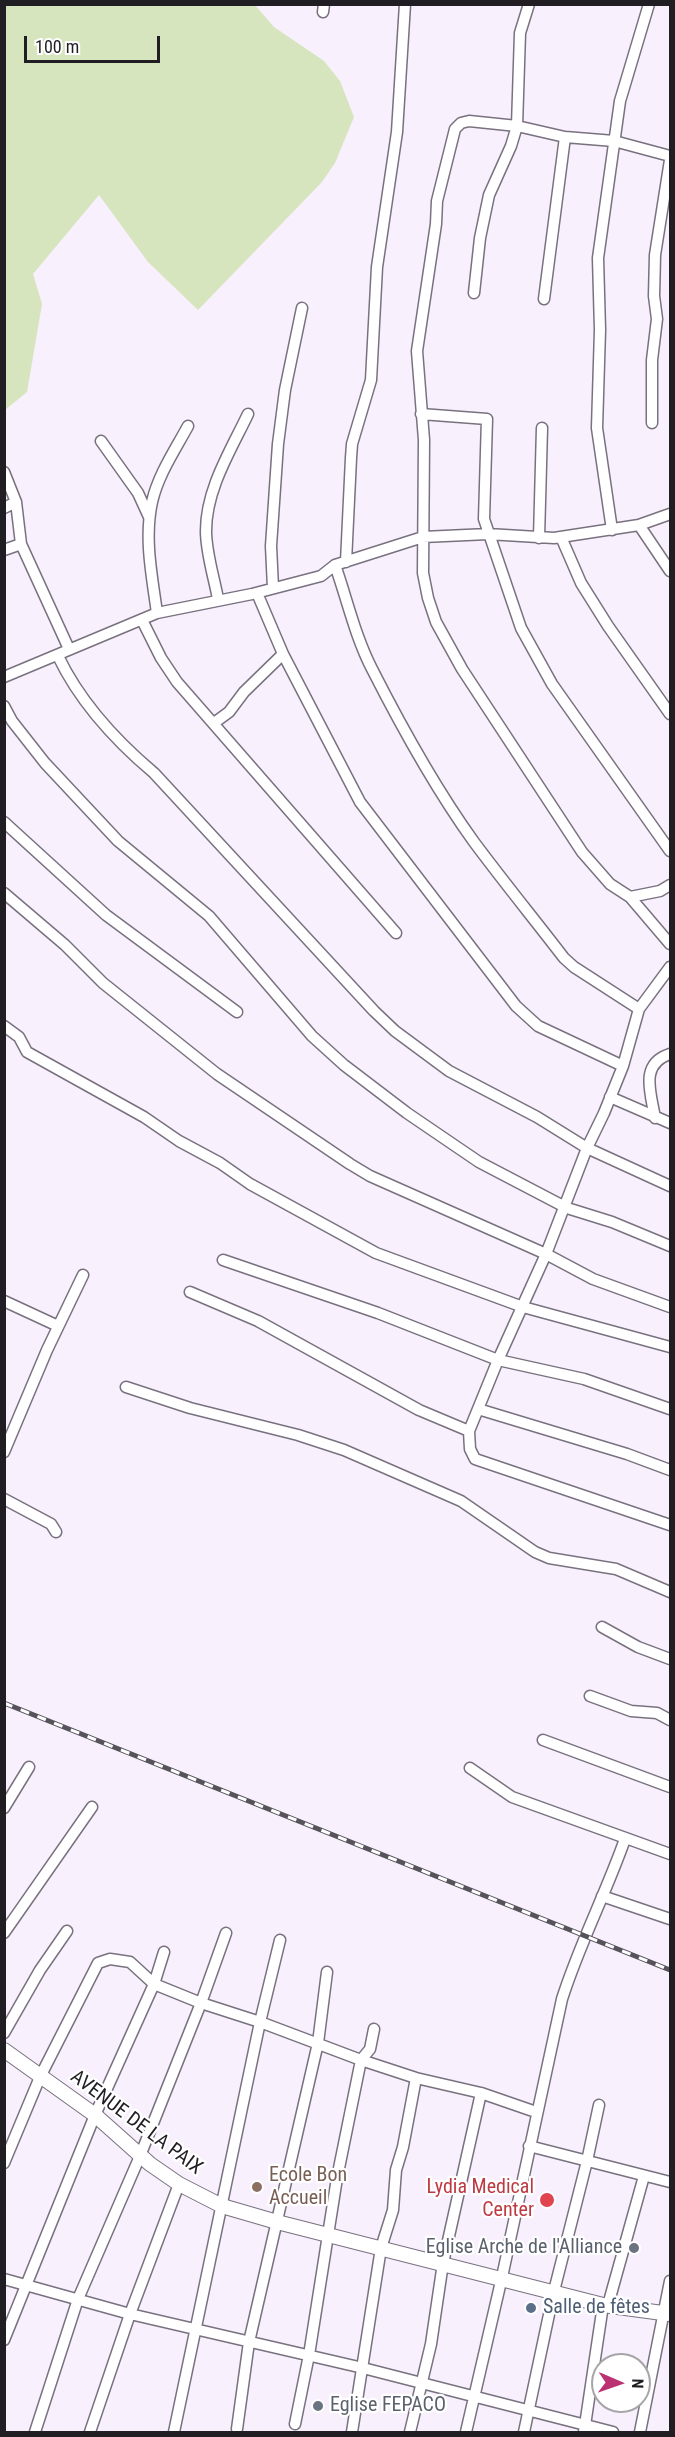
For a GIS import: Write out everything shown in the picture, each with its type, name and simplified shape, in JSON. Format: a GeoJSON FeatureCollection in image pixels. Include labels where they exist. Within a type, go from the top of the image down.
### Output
{"type":"FeatureCollection","features":[{"type":"Feature","properties":{"kind":"street"},"geometry":{"type":"LineString","coordinates":[[346,562],[352,444],[371,380],[377,267],[398,132],[405,4]]}},
{"type":"Feature","properties":{"kind":"street"},"geometry":{"type":"LineString","coordinates":[[474,293],[480,238],[489,195],[511,146],[517,126],[520,33],[529,4]]}},
{"type":"Feature","properties":{"kind":"street"},"geometry":{"type":"LineString","coordinates":[[612,530],[597,428],[600,330],[598,258],[620,101],[649,4]]}},
{"type":"Feature","properties":{"kind":"street"},"geometry":{"type":"LineString","coordinates":[[652,423],[652,360],[657,319],[654,296],[655,255],[670,158],[614,141],[565,137],[517,126],[469,121],[461,123],[455,129],[437,201],[436,224],[419,327],[417,372],[424,440],[423,573],[428,598],[436,622],[462,669],[582,852],[610,884],[630,897],[670,944]]}},
{"type":"Feature","properties":{"kind":"street"},"geometry":{"type":"LineString","coordinates":[[544,299],[565,137]]}},
{"type":"Feature","properties":{"kind":"street"},"geometry":{"type":"LineString","coordinates":[[273,588],[271,546],[278,444],[285,390],[302,308]]}},
{"type":"Feature","properties":{"kind":"street"},"geometry":{"type":"LineString","coordinates":[[218,599],[206,531],[208,512],[218,476],[248,414]]}},
{"type":"Feature","properties":{"kind":"street"},"geometry":{"type":"LineString","coordinates":[[421,414],[487,419],[484,508],[488,534],[520,628],[552,684],[670,851]]}},
{"type":"Feature","properties":{"kind":"street"},"geometry":{"type":"LineString","coordinates":[[149,529],[152,500],[159,480],[188,426]]}},
{"type":"Feature","properties":{"kind":"street"},"geometry":{"type":"LineString","coordinates":[[539,538],[542,428]]}},
{"type":"Feature","properties":{"kind":"street"},"geometry":{"type":"LineString","coordinates":[[101,441],[138,493],[149,513],[148,555],[157,613]]}},
{"type":"Feature","properties":{"kind":"street"},"geometry":{"type":"LineString","coordinates":[[4,472],[16,502],[21,544],[69,650]]}},
{"type":"Feature","properties":{"kind":"street"},"geometry":{"type":"LineString","coordinates":[[4,508],[16,502]]}},
{"type":"Feature","properties":{"kind":"street"},"geometry":{"type":"LineString","coordinates":[[4,677],[58,656],[126,624],[157,613],[257,593],[321,576],[335,565],[423,537],[488,534],[539,538],[561,537],[639,525],[670,514]]}},
{"type":"Feature","properties":{"kind":"street"},"geometry":{"type":"LineString","coordinates":[[639,525],[670,571]]}},
{"type":"Feature","properties":{"kind":"street"},"geometry":{"type":"LineString","coordinates":[[561,537],[581,583],[608,626],[670,714]]}},
{"type":"Feature","properties":{"kind":"street"},"geometry":{"type":"LineString","coordinates":[[4,550],[21,544]]}},
{"type":"Feature","properties":{"kind":"street"},"geometry":{"type":"LineString","coordinates":[[335,565],[359,641],[371,668],[429,774],[468,834],[564,958],[574,967],[639,1009]]}},
{"type":"Feature","properties":{"kind":"street"},"geometry":{"type":"LineString","coordinates":[[257,593],[283,654],[360,802],[516,1006],[538,1026],[623,1066]]}},
{"type":"Feature","properties":{"kind":"street"},"geometry":{"type":"LineString","coordinates":[[142,620],[167,669],[246,764],[396,933]]}},
{"type":"Feature","properties":{"kind":"street"},"geometry":{"type":"LineString","coordinates":[[214,723],[229,712],[243,692],[283,654]]}},
{"type":"Feature","properties":{"kind":"street"},"geometry":{"type":"LineString","coordinates":[[58,656],[69,680],[126,750],[154,773],[374,1011],[396,1031],[449,1071],[537,1117],[587,1148],[670,1186]]}},
{"type":"Feature","properties":{"kind":"street"},"geometry":{"type":"LineString","coordinates":[[4,706],[12,721],[45,763],[110,832],[209,916],[305,1029],[344,1065],[407,1113],[479,1162],[563,1206],[612,1222],[670,1246]]}},
{"type":"Feature","properties":{"kind":"street"},"geometry":{"type":"LineString","coordinates":[[4,822],[106,915],[237,1012]]}},
{"type":"Feature","properties":{"kind":"street"},"geometry":{"type":"LineString","coordinates":[[630,897],[660,891],[670,885]]}},
{"type":"Feature","properties":{"kind":"street"},"geometry":{"type":"LineString","coordinates":[[4,893],[65,945],[103,983],[217,1074],[370,1176],[546,1254],[593,1280],[670,1307]]}},
{"type":"Feature","properties":{"kind":"street"},"geometry":{"type":"LineString","coordinates":[[670,967],[639,1009],[623,1066],[563,1206],[546,1254],[469,1431],[470,1449],[475,1459],[670,1525]]}},
{"type":"Feature","properties":{"kind":"street"},"geometry":{"type":"LineString","coordinates":[[4,1026],[19,1037],[27,1052],[144,1117],[250,1184],[376,1253],[523,1307],[670,1347]]}},
{"type":"Feature","properties":{"kind":"street"},"geometry":{"type":"LineString","coordinates":[[655,1118],[649,1076],[657,1060],[670,1054]]}},
{"type":"Feature","properties":{"kind":"street"},"geometry":{"type":"LineString","coordinates":[[610,1097],[670,1123]]}},
{"type":"Feature","properties":{"kind":"street"},"geometry":{"type":"LineString","coordinates":[[223,1260],[348,1302],[498,1360],[584,1379],[670,1409]]}},
{"type":"Feature","properties":{"kind":"street"},"geometry":{"type":"LineString","coordinates":[[4,1452],[82,1275]]}},
{"type":"Feature","properties":{"kind":"street"},"geometry":{"type":"LineString","coordinates":[[190,1292],[258,1321],[419,1410],[469,1431]]}},
{"type":"Feature","properties":{"kind":"street"},"geometry":{"type":"LineString","coordinates":[[4,1301],[58,1326]]}},
{"type":"Feature","properties":{"kind":"street"},"geometry":{"type":"LineString","coordinates":[[126,1387],[190,1408],[333,1446],[461,1501],[535,1552],[549,1558],[616,1569],[670,1592]]}},
{"type":"Feature","properties":{"kind":"street"},"geometry":{"type":"LineString","coordinates":[[478,1409],[627,1454],[670,1470]]}},
{"type":"Feature","properties":{"kind":"street"},"geometry":{"type":"LineString","coordinates":[[4,1499],[51,1524],[56,1532]]}},
{"type":"Feature","properties":{"kind":"street"},"geometry":{"type":"LineString","coordinates":[[602,1627],[638,1647],[670,1659]]}},
{"type":"Feature","properties":{"kind":"street"},"geometry":{"type":"LineString","coordinates":[[590,1696],[631,1711],[657,1713],[670,1720]]}},
{"type":"Feature","properties":{"kind":"street"},"geometry":{"type":"LineString","coordinates":[[543,1740],[670,1787]]}},
{"type":"Feature","properties":{"kind":"street"},"geometry":{"type":"LineString","coordinates":[[4,1808],[29,1767]]}},
{"type":"Feature","properties":{"kind":"street"},"geometry":{"type":"LineString","coordinates":[[470,1768],[512,1797],[670,1854]]}},
{"type":"Feature","properties":{"kind":"street"},"geometry":{"type":"LineString","coordinates":[[4,1933],[92,1807]]}},
{"type":"Feature","properties":{"kind":"street"},"geometry":{"type":"LineString","coordinates":[[466,2433],[562,1999],[574,1963],[625,1839]]}},
{"type":"Feature","properties":{"kind":"street"},"geometry":{"type":"LineString","coordinates":[[602,1896],[670,1919]]}},
{"type":"Feature","properties":{"kind":"street"},"geometry":{"type":"LineString","coordinates":[[4,2033],[40,1970],[67,1930]]}},
{"type":"Feature","properties":{"kind":"street"},"geometry":{"type":"LineString","coordinates":[[35,2433],[78,2299],[140,2156],[201,2003],[226,1933]]}},
{"type":"Feature","properties":{"kind":"street"},"geometry":{"type":"LineString","coordinates":[[174,2433],[260,2022],[280,1940]]}},
{"type":"Feature","properties":{"kind":"street"},"geometry":{"type":"LineString","coordinates":[[4,2340],[95,2115],[154,1984],[164,1952]]}},
{"type":"Feature","properties":{"kind":"street"},"geometry":{"type":"LineString","coordinates":[[4,2163],[40,2077],[98,1963],[111,1959],[130,1962],[154,1984],[201,2003],[416,2078],[482,2093],[536,2112]]}},
{"type":"Feature","properties":{"kind":"street"},"geometry":{"type":"LineString","coordinates":[[237,2429],[249,2342],[318,2043],[327,1972]]}},
{"type":"Feature","properties":{"kind":"street"},"geometry":{"type":"LineString","coordinates":[[295,2424],[309,2355],[327,2235],[361,2060],[370,2049],[374,2029]]}},
{"type":"Feature","properties":{"kind":"street","name":"AVENUE DE LA PAIX"},"geometry":{"type":"LineString","coordinates":[[4,2050],[95,2115],[140,2156],[179,2184],[222,2206],[278,2223],[502,2277],[606,2305],[667,2314]]}},
{"type":"Feature","properties":{"kind":"street"},"geometry":{"type":"LineString","coordinates":[[352,2433],[381,2248],[393,2210],[396,2170],[403,2147],[416,2078]]}},
{"type":"Feature","properties":{"kind":"street"},"geometry":{"type":"LineString","coordinates":[[410,2433],[430,2344],[443,2263],[482,2093]]}},
{"type":"Feature","properties":{"kind":"street"},"geometry":{"type":"LineString","coordinates":[[524,2433],[554,2291],[599,2105]]}},
{"type":"Feature","properties":{"kind":"street"},"geometry":{"type":"LineString","coordinates":[[529,2146],[670,2182]]}},
{"type":"Feature","properties":{"kind":"street"},"geometry":{"type":"LineString","coordinates":[[584,2429],[606,2305],[644,2176]]}},
{"type":"Feature","properties":{"kind":"street"},"geometry":{"type":"LineString","coordinates":[[90,2433],[130,2314],[179,2184]]}},
{"type":"Feature","properties":{"kind":"street"},"geometry":{"type":"LineString","coordinates":[[4,2279],[130,2314],[363,2368],[529,2411],[584,2429],[613,2433]]}},
{"type":"Feature","properties":{"kind":"street"},"geometry":{"type":"LineString","coordinates":[[640,2433],[667,2314],[670,2281]]}},
{"type":"Feature","properties":{"kind":"green space"},"geometry":{"type":"Polygon","coordinates":[[[5,4],[255,5],[274,27],[324,61],[340,81],[354,117],[335,163],[322,182],[198,310],[148,262],[99,195],[33,274],[42,304],[27,392],[5,410],[5,4]]]}},
{"type":"Feature","properties":{"kind":"railway"},"geometry":{"type":"LineString","coordinates":[[4,1703],[670,1970]]}},
{"type":"Feature","properties":{"kind":"place","name":"Ecole Bon Accueil"},"geometry":{"type":"Point","coordinates":[257,2187]}},
{"type":"Feature","properties":{"kind":"place","name":"Lydia Medical Center"},"geometry":{"type":"Point","coordinates":[547,2200]}},
{"type":"Feature","properties":{"kind":"place","name":"Eglise Arche de l'Alliance"},"geometry":{"type":"Point","coordinates":[634,2248]}},
{"type":"Feature","properties":{"kind":"place","name":"Salle de fêtes"},"geometry":{"type":"Point","coordinates":[531,2308]}},
{"type":"Feature","properties":{"kind":"place","name":"Eglise FEPACO"},"geometry":{"type":"Point","coordinates":[318,2406]}}]}
